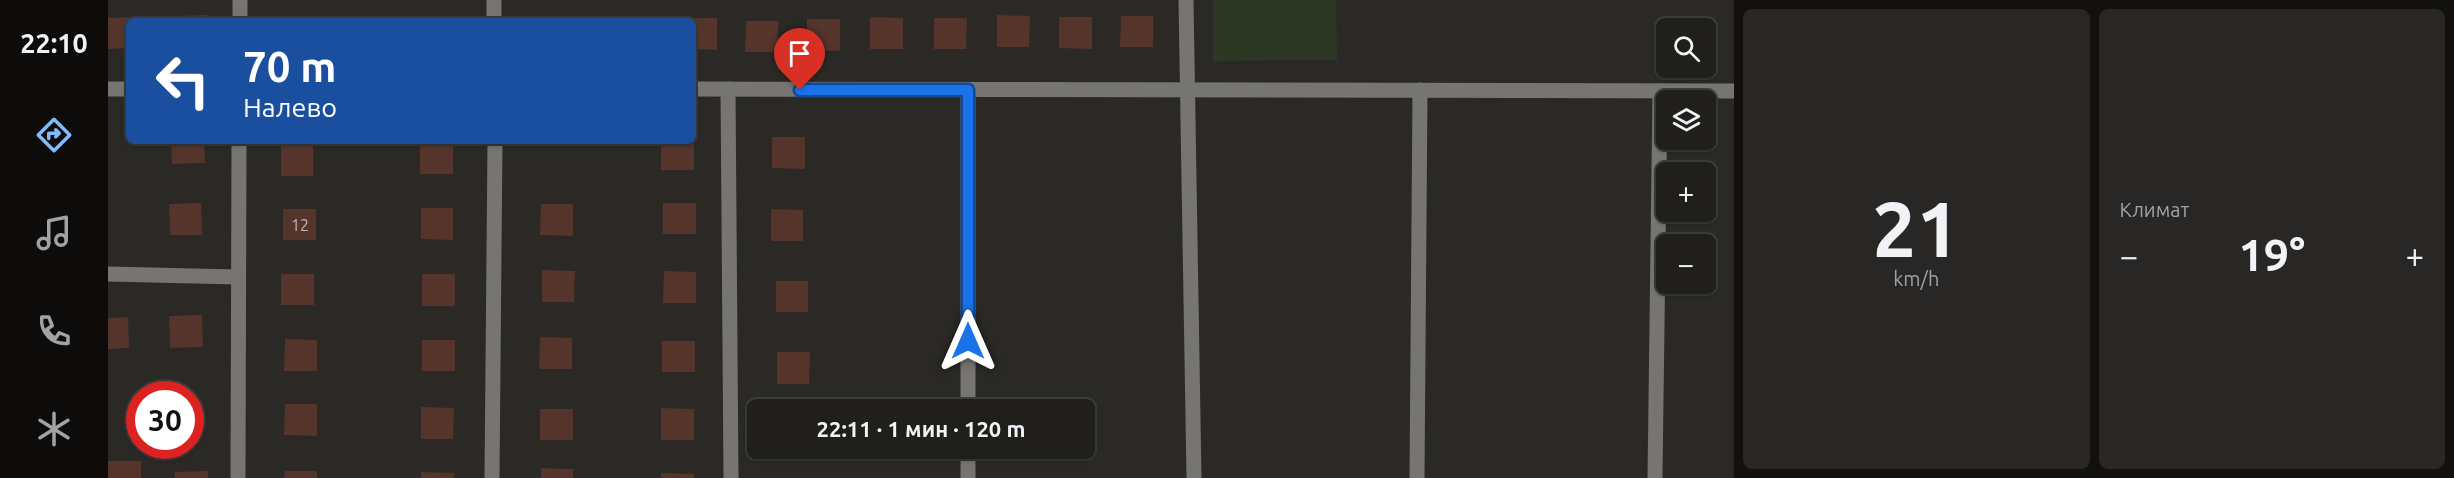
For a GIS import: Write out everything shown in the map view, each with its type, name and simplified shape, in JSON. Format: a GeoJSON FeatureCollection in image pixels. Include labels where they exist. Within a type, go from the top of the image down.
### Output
{"type":"FeatureCollection","features":[{"type":"Feature","properties":{"kind":"street"},"geometry":{"type":"LineString","coordinates":[[240,0],[240,18]]}},
{"type":"Feature","properties":{"kind":"street"},"geometry":{"type":"LineString","coordinates":[[494,0],[494,18]]}},
{"type":"Feature","properties":{"kind":"street"},"geometry":{"type":"LineString","coordinates":[[1186,0],[1185,90],[1194,478]]}},
{"type":"Feature","properties":{"kind":"street"},"geometry":{"type":"LineString","coordinates":[[108,89],[126,89]]}},
{"type":"Feature","properties":{"kind":"street"},"geometry":{"type":"LineString","coordinates":[[696,89],[1656,91]]}},
{"type":"Feature","properties":{"kind":"street"},"geometry":{"type":"LineString","coordinates":[[728,89],[731,478]]}},
{"type":"Feature","properties":{"kind":"street"},"geometry":{"type":"LineString","coordinates":[[968,90],[968,399]]}},
{"type":"Feature","properties":{"kind":"street"},"geometry":{"type":"LineString","coordinates":[[1417,478],[1420,90]]}},
{"type":"Feature","properties":{"kind":"street"},"geometry":{"type":"LineString","coordinates":[[1716,91],[1734,91]]}},
{"type":"Feature","properties":{"kind":"street"},"geometry":{"type":"LineString","coordinates":[[238,478],[239,144]]}},
{"type":"Feature","properties":{"kind":"street"},"geometry":{"type":"LineString","coordinates":[[492,478],[495,144]]}},
{"type":"Feature","properties":{"kind":"street"},"geometry":{"type":"LineString","coordinates":[[1655,478],[1659,150]]}},
{"type":"Feature","properties":{"kind":"street"},"geometry":{"type":"LineString","coordinates":[[108,274],[238,277]]}},
{"type":"Feature","properties":{"kind":"street"},"geometry":{"type":"LineString","coordinates":[[968,459],[968,478]]}},
{"type":"Feature","properties":{"kind":"green space"},"geometry":{"type":"Polygon","coordinates":[[[1213,0],[1336,0],[1337,60],[1213,61],[1213,0]]]}},
{"type":"Feature","properties":{"kind":"building"},"geometry":{"type":"Polygon","coordinates":[[[208,15],[208,18],[175,18],[175,16],[208,15]]]}},
{"type":"Feature","properties":{"kind":"building"},"geometry":{"type":"Polygon","coordinates":[[[997,15],[1030,16],[1029,47],[997,47],[997,15]]]}},
{"type":"Feature","properties":{"kind":"building"},"geometry":{"type":"Polygon","coordinates":[[[1121,16],[1153,16],[1153,47],[1120,47],[1121,16]]]}},
{"type":"Feature","properties":{"kind":"building"},"geometry":{"type":"Polygon","coordinates":[[[139,17],[126,18],[126,48],[108,49],[108,18],[139,17]]]}},
{"type":"Feature","properties":{"kind":"building"},"geometry":{"type":"Polygon","coordinates":[[[533,17],[565,17],[565,18],[533,17]]]}},
{"type":"Feature","properties":{"kind":"building"},"geometry":{"type":"Polygon","coordinates":[[[870,17],[903,18],[903,49],[870,49],[870,17]]]}},
{"type":"Feature","properties":{"kind":"building"},"geometry":{"type":"Polygon","coordinates":[[[1059,17],[1092,17],[1092,49],[1059,48],[1059,17]]]}},
{"type":"Feature","properties":{"kind":"building"},"geometry":{"type":"Polygon","coordinates":[[[696,18],[717,18],[717,50],[696,49],[696,18]]]}},
{"type":"Feature","properties":{"kind":"building"},"geometry":{"type":"Polygon","coordinates":[[[934,18],[967,18],[966,49],[934,49],[934,18]]]}},
{"type":"Feature","properties":{"kind":"building"},"geometry":{"type":"Polygon","coordinates":[[[807,19],[840,19],[840,51],[807,50],[807,19]]]}},
{"type":"Feature","properties":{"kind":"building"},"geometry":{"type":"Polygon","coordinates":[[[746,21],[778,21],[778,52],[745,52],[746,21]]]}},
{"type":"Feature","properties":{"kind":"building"},"geometry":{"type":"Polygon","coordinates":[[[772,137],[805,137],[805,169],[772,168],[772,137]]]}},
{"type":"Feature","properties":{"kind":"building"},"geometry":{"type":"Polygon","coordinates":[[[171,144],[204,144],[205,163],[172,164],[171,144]]]}},
{"type":"Feature","properties":{"kind":"building"},"geometry":{"type":"Polygon","coordinates":[[[281,144],[313,145],[313,176],[281,176],[281,144]]]}},
{"type":"Feature","properties":{"kind":"building"},"geometry":{"type":"Polygon","coordinates":[[[420,144],[453,144],[453,174],[420,174],[420,144]]]}},
{"type":"Feature","properties":{"kind":"building"},"geometry":{"type":"Polygon","coordinates":[[[661,144],[694,144],[694,170],[661,170],[661,144]]]}},
{"type":"Feature","properties":{"kind":"building"},"geometry":{"type":"Polygon","coordinates":[[[201,203],[202,235],[170,235],[169,204],[201,203]]]}},
{"type":"Feature","properties":{"kind":"building"},"geometry":{"type":"Polygon","coordinates":[[[663,203],[696,203],[696,234],[663,234],[663,203]]]}},
{"type":"Feature","properties":{"kind":"building"},"geometry":{"type":"Polygon","coordinates":[[[541,204],[573,204],[573,236],[540,235],[541,204]]]}},
{"type":"Feature","properties":{"kind":"building"},"geometry":{"type":"Polygon","coordinates":[[[421,208],[453,208],[453,240],[421,239],[421,208]]]}},
{"type":"Feature","properties":{"kind":"building"},"geometry":{"type":"Polygon","coordinates":[[[283,209],[316,209],[316,240],[283,240],[283,209]]]}},
{"type":"Feature","properties":{"kind":"building"},"geometry":{"type":"Polygon","coordinates":[[[771,209],[803,210],[803,241],[771,241],[771,209]]]}},
{"type":"Feature","properties":{"kind":"building"},"geometry":{"type":"Polygon","coordinates":[[[542,270],[575,271],[574,302],[542,302],[542,270]]]}},
{"type":"Feature","properties":{"kind":"building"},"geometry":{"type":"Polygon","coordinates":[[[664,271],[696,272],[696,303],[663,303],[664,271]]]}},
{"type":"Feature","properties":{"kind":"building"},"geometry":{"type":"Polygon","coordinates":[[[281,274],[314,274],[314,305],[281,305],[281,274]]]}},
{"type":"Feature","properties":{"kind":"building"},"geometry":{"type":"Polygon","coordinates":[[[422,274],[455,274],[455,306],[422,306],[422,274]]]}},
{"type":"Feature","properties":{"kind":"building"},"geometry":{"type":"Polygon","coordinates":[[[776,281],[808,281],[808,312],[776,312],[776,281]]]}},
{"type":"Feature","properties":{"kind":"building"},"geometry":{"type":"Polygon","coordinates":[[[202,315],[203,347],[170,348],[169,316],[202,315]]]}},
{"type":"Feature","properties":{"kind":"building"},"geometry":{"type":"Polygon","coordinates":[[[128,317],[129,348],[108,349],[108,318],[128,317]]]}},
{"type":"Feature","properties":{"kind":"building"},"geometry":{"type":"Polygon","coordinates":[[[540,337],[572,338],[572,369],[539,369],[540,337]]]}},
{"type":"Feature","properties":{"kind":"building"},"geometry":{"type":"Polygon","coordinates":[[[285,339],[317,340],[317,371],[284,371],[285,339]]]}},
{"type":"Feature","properties":{"kind":"building"},"geometry":{"type":"Polygon","coordinates":[[[422,340],[455,340],[455,371],[422,371],[422,340]]]}},
{"type":"Feature","properties":{"kind":"building"},"geometry":{"type":"Polygon","coordinates":[[[662,341],[695,341],[695,372],[662,372],[662,341]]]}},
{"type":"Feature","properties":{"kind":"building"},"geometry":{"type":"Polygon","coordinates":[[[777,352],[810,352],[809,384],[777,384],[777,352]]]}},
{"type":"Feature","properties":{"kind":"building"},"geometry":{"type":"Polygon","coordinates":[[[285,404],[317,404],[317,436],[284,435],[285,404]]]}},
{"type":"Feature","properties":{"kind":"building"},"geometry":{"type":"Polygon","coordinates":[[[421,407],[454,408],[453,439],[421,439],[421,407]]]}},
{"type":"Feature","properties":{"kind":"building"},"geometry":{"type":"Polygon","coordinates":[[[661,408],[694,409],[694,440],[661,440],[661,408]]]}},
{"type":"Feature","properties":{"kind":"building"},"geometry":{"type":"Polygon","coordinates":[[[540,409],[573,409],[573,440],[540,440],[540,409]]]}},
{"type":"Feature","properties":{"kind":"building"},"geometry":{"type":"Polygon","coordinates":[[[108,461],[141,461],[141,478],[108,478],[108,461]]]}},
{"type":"Feature","properties":{"kind":"building"},"geometry":{"type":"Polygon","coordinates":[[[541,468],[573,469],[573,478],[541,478],[541,468]]]}},
{"type":"Feature","properties":{"kind":"building"},"geometry":{"type":"Polygon","coordinates":[[[208,471],[208,478],[175,478],[175,472],[208,471]]]}},
{"type":"Feature","properties":{"kind":"building"},"geometry":{"type":"Polygon","coordinates":[[[285,471],[317,471],[317,478],[284,478],[285,471]]]}},
{"type":"Feature","properties":{"kind":"building"},"geometry":{"type":"Polygon","coordinates":[[[421,472],[454,473],[454,478],[421,478],[421,472]]]}},
{"type":"Feature","properties":{"kind":"building"},"geometry":{"type":"Polygon","coordinates":[[[661,473],[694,474],[694,478],[661,478],[661,473]]]}},
{"type":"Feature","properties":{"kind":"route"},"geometry":{"type":"LineString","coordinates":[[800,90],[968,90],[968,341]]}}]}
